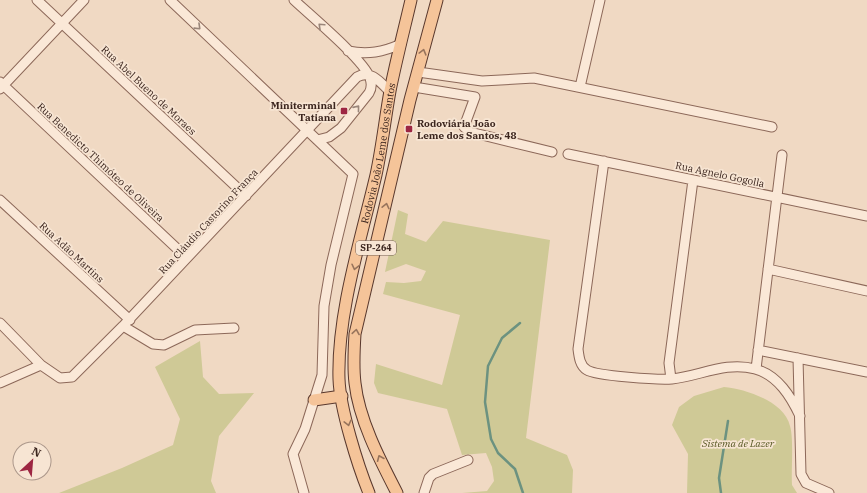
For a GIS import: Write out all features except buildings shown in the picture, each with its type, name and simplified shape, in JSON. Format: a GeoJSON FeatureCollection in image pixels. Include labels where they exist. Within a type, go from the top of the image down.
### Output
{"type":"FeatureCollection","features":[{"type":"Feature","properties":{"kind":"main road","name":"Rodovia João Leme dos Santos"},"geometry":{"type":"LineString","coordinates":[[369,493],[348,425],[339,381],[340,346],[345,310],[378,162],[390,92],[411,0]]}},
{"type":"Feature","properties":{"kind":"main road","name":"Rodovia João Leme dos Santos"},"geometry":{"type":"LineString","coordinates":[[397,493],[362,417],[356,388],[354,360],[355,334],[414,87],[437,0]]}},
{"type":"Feature","properties":{"kind":"main road"},"geometry":{"type":"LineString","coordinates":[[314,400],[342,396]]}},
{"type":"Feature","properties":{"kind":"street","name":"Rua Abel Bueno de Moraes"},"geometry":{"type":"LineString","coordinates":[[37,0],[246,196]]}},
{"type":"Feature","properties":{"kind":"street"},"geometry":{"type":"LineString","coordinates":[[1,85],[84,0]]}},
{"type":"Feature","properties":{"kind":"street"},"geometry":{"type":"LineString","coordinates":[[170,0],[353,174],[331,265],[324,306],[322,375],[305,429],[293,454],[304,493]]}},
{"type":"Feature","properties":{"kind":"street"},"geometry":{"type":"LineString","coordinates":[[294,0],[390,92]]}},
{"type":"Feature","properties":{"kind":"street"},"geometry":{"type":"LineString","coordinates":[[580,87],[600,0]]}},
{"type":"Feature","properties":{"kind":"street"},"geometry":{"type":"LineString","coordinates":[[348,52],[362,54],[377,52],[401,44]]}},
{"type":"Feature","properties":{"kind":"street","name":"Rua Cláudio Castorino França"},"geometry":{"type":"LineString","coordinates":[[41,364],[60,378],[72,377],[127,323],[307,131],[362,72],[363,66]]}},
{"type":"Feature","properties":{"kind":"street"},"geometry":{"type":"LineString","coordinates":[[418,72],[482,81],[534,78],[772,127]]}},
{"type":"Feature","properties":{"kind":"street"},"geometry":{"type":"LineString","coordinates":[[317,140],[329,137],[341,128],[372,88],[372,76]]}},
{"type":"Feature","properties":{"kind":"street"},"geometry":{"type":"LineString","coordinates":[[357,77],[372,76]]}},
{"type":"Feature","properties":{"kind":"street"},"geometry":{"type":"LineString","coordinates":[[482,81],[464,127],[466,130],[552,152]]}},
{"type":"Feature","properties":{"kind":"street","name":"Rua Benedicto Thimóteo de Oliveira"},"geometry":{"type":"LineString","coordinates":[[1,85],[187,258]]}},
{"type":"Feature","properties":{"kind":"street"},"geometry":{"type":"LineString","coordinates":[[414,87],[475,97]]}},
{"type":"Feature","properties":{"kind":"street","name":"Rua Agnelo Gogolla"},"geometry":{"type":"LineString","coordinates":[[568,154],[867,216]]}},
{"type":"Feature","properties":{"kind":"street"},"geometry":{"type":"LineString","coordinates":[[756,369],[782,155]]}},
{"type":"Feature","properties":{"kind":"street"},"geometry":{"type":"LineString","coordinates":[[604,161],[578,349],[580,363],[588,371],[602,375],[671,379],[721,367],[756,369],[778,383],[790,395],[800,416]]}},
{"type":"Feature","properties":{"kind":"street"},"geometry":{"type":"LineString","coordinates":[[671,379],[669,363],[693,180]]}},
{"type":"Feature","properties":{"kind":"street","name":"Rua Adão Martins"},"geometry":{"type":"LineString","coordinates":[[0,200],[127,323],[153,344],[164,345],[195,330],[234,328]]}},
{"type":"Feature","properties":{"kind":"street"},"geometry":{"type":"LineString","coordinates":[[768,269],[867,291]]}},
{"type":"Feature","properties":{"kind":"street"},"geometry":{"type":"LineString","coordinates":[[0,323],[41,364],[0,383]]}},
{"type":"Feature","properties":{"kind":"street"},"geometry":{"type":"LineString","coordinates":[[758,350],[867,372]]}},
{"type":"Feature","properties":{"kind":"street"},"geometry":{"type":"LineString","coordinates":[[798,358],[801,474],[806,483],[829,493]]}},
{"type":"Feature","properties":{"kind":"street"},"geometry":{"type":"LineString","coordinates":[[778,383],[789,383],[798,372]]}},
{"type":"Feature","properties":{"kind":"street"},"geometry":{"type":"LineString","coordinates":[[424,493],[429,478],[433,474],[468,460]]}},
{"type":"Feature","properties":{"kind":"green space"},"geometry":{"type":"Polygon","coordinates":[[[398,210],[408,214],[405,234],[426,242],[443,221],[550,240],[526,438],[567,455],[573,470],[572,493],[462,493],[487,491],[494,481],[492,467],[486,453],[462,455],[447,409],[378,393],[374,383],[376,364],[442,385],[460,315],[383,294],[386,282],[404,283],[421,281],[426,271],[406,264],[385,272],[398,210]]]}},
{"type":"Feature","properties":{"kind":"green space"},"geometry":{"type":"Polygon","coordinates":[[[200,341],[203,377],[219,394],[254,393],[219,436],[211,481],[216,493],[59,493],[122,468],[173,445],[180,419],[155,367],[200,341]]]}},
{"type":"Feature","properties":{"kind":"green space","name":"Sistema de Lazer"},"geometry":{"type":"Polygon","coordinates":[[[724,387],[742,390],[763,398],[772,403],[786,417],[790,426],[792,439],[792,485],[797,493],[687,493],[688,454],[672,425],[679,407],[694,396],[724,387]]]}},
{"type":"Feature","properties":{"kind":"waterway"},"geometry":{"type":"LineString","coordinates":[[520,323],[502,338],[488,366],[485,402],[491,439],[498,453],[515,469],[523,493]]}},
{"type":"Feature","properties":{"kind":"waterway"},"geometry":{"type":"LineString","coordinates":[[721,493],[719,478],[728,421]]}},
{"type":"Feature","properties":{"kind":"place","name":"Miniterminal Tatiana"},"geometry":{"type":"Point","coordinates":[344,111]}},
{"type":"Feature","properties":{"kind":"place","name":"Rodoviária João Leme dos Santos, 48"},"geometry":{"type":"Point","coordinates":[409,129]}}]}
